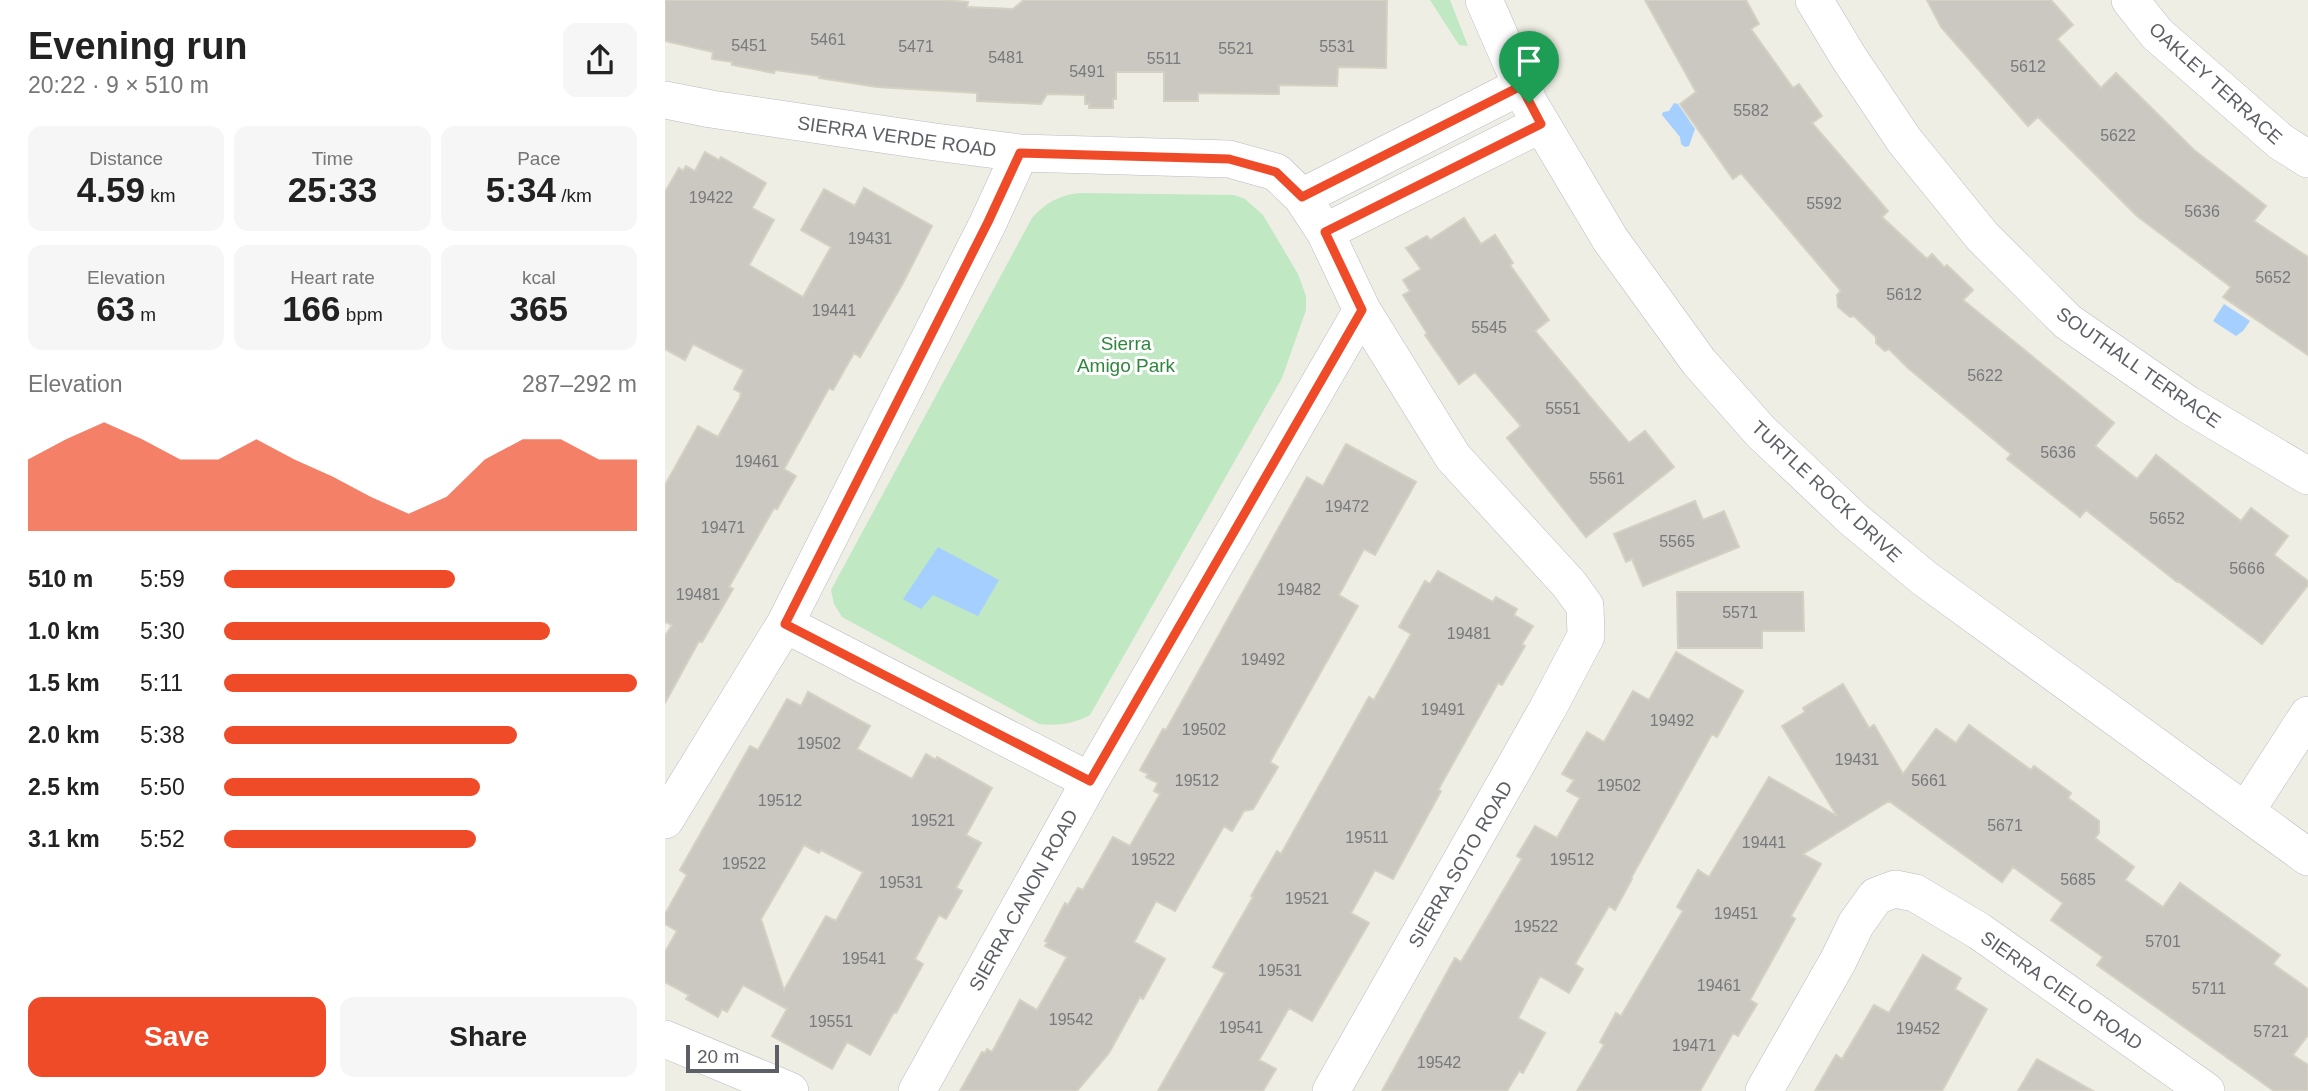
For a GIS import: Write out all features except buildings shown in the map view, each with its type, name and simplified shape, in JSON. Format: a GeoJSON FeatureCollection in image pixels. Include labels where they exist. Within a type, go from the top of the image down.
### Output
{"type":"FeatureCollection","features":[{"type":"Feature","properties":{"kind":"street","name":"TURTLE ROCK DRIVE"},"geometry":{"type":"LineString","coordinates":[[1484,0],[1521,86],[1541,124],[1610,239],[1699,362],[1761,432],[1852,518],[1924,578],[2308,856]]}},
{"type":"Feature","properties":{"kind":"street","name":"SOUTHALL TERRACE"},"geometry":{"type":"LineString","coordinates":[[1814,0],[1903,140],[1982,236],[2068,322],[2187,404],[2308,476]]}},
{"type":"Feature","properties":{"kind":"street","name":"OAKLEY TERRACE"},"geometry":{"type":"LineString","coordinates":[[2130,0],[2157,34],[2281,142],[2308,159]]}},
{"type":"Feature","properties":{"kind":"street"},"geometry":{"type":"LineString","coordinates":[[1302,197],[1521,86]]}},
{"type":"Feature","properties":{"kind":"street","name":"SIERRA VERDE ROAD"},"geometry":{"type":"LineString","coordinates":[[665,100],[908,139],[1020,153],[1229,159],[1276,172],[1302,197],[1325,232],[1362,310],[1453,457],[1569,584],[1585,606],[1586,636]]}},
{"type":"Feature","properties":{"kind":"street"},"geometry":{"type":"LineString","coordinates":[[1325,232],[1541,124]]}},
{"type":"Feature","properties":{"kind":"street"},"geometry":{"type":"LineString","coordinates":[[665,820],[785,624],[988,222],[1020,153]]}},
{"type":"Feature","properties":{"kind":"street","name":"SIERRA CANON ROAD"},"geometry":{"type":"LineString","coordinates":[[917,1091],[1090,781],[1362,310]]}},
{"type":"Feature","properties":{"kind":"street"},"geometry":{"type":"LineString","coordinates":[[785,624],[1090,781]]}},
{"type":"Feature","properties":{"kind":"street","name":"SIERRA SOTO ROAD"},"geometry":{"type":"LineString","coordinates":[[1331,1091],[1586,636]]}},
{"type":"Feature","properties":{"kind":"street"},"geometry":{"type":"LineString","coordinates":[[2246,811],[2308,715]]}},
{"type":"Feature","properties":{"kind":"street","name":"SIERRA CIELO ROAD"},"geometry":{"type":"LineString","coordinates":[[1764,1091],[1856,924],[1876,896],[1895,889],[1915,893],[1979,931],[2189,1086]]}},
{"type":"Feature","properties":{"kind":"street"},"geometry":{"type":"LineString","coordinates":[[665,1039],[790,1091]]}},
{"type":"Feature","properties":{"kind":"green space"},"geometry":{"type":"Polygon","coordinates":[[[1430,0],[1450,0],[1468,46],[1459,45],[1430,0]]]}},
{"type":"Feature","properties":{"kind":"green space","name":"Sierra Amigo Park"},"geometry":{"type":"Polygon","coordinates":[[[1081,193],[1234,195],[1245,199],[1263,215],[1298,274],[1306,296],[1306,310],[1282,378],[1090,715],[1071,722],[1046,725],[1039,724],[842,617],[834,604],[831,590],[1032,218],[1054,200],[1081,193]]]}},
{"type":"Feature","properties":{"kind":"water"},"geometry":{"type":"Polygon","coordinates":[[[1674,103],[1678,104],[1695,129],[1689,146],[1681,144],[1680,137],[1662,115],[1663,112],[1669,111],[1674,103]]]}},
{"type":"Feature","properties":{"kind":"water"},"geometry":{"type":"Polygon","coordinates":[[[2224,304],[2250,321],[2236,336],[2213,321],[2224,304]]]}},
{"type":"Feature","properties":{"kind":"water"},"geometry":{"type":"Polygon","coordinates":[[[938,547],[999,580],[978,616],[933,595],[921,609],[903,599],[938,547]]]}},
{"type":"Feature","properties":{"kind":"route"},"geometry":{"type":"LineString","coordinates":[[1521,86],[1529,103],[1541,124],[1325,232],[1362,310],[1090,781],[785,624],[988,222],[1020,153],[1229,159],[1276,172],[1302,197],[1521,86]]}}]}
